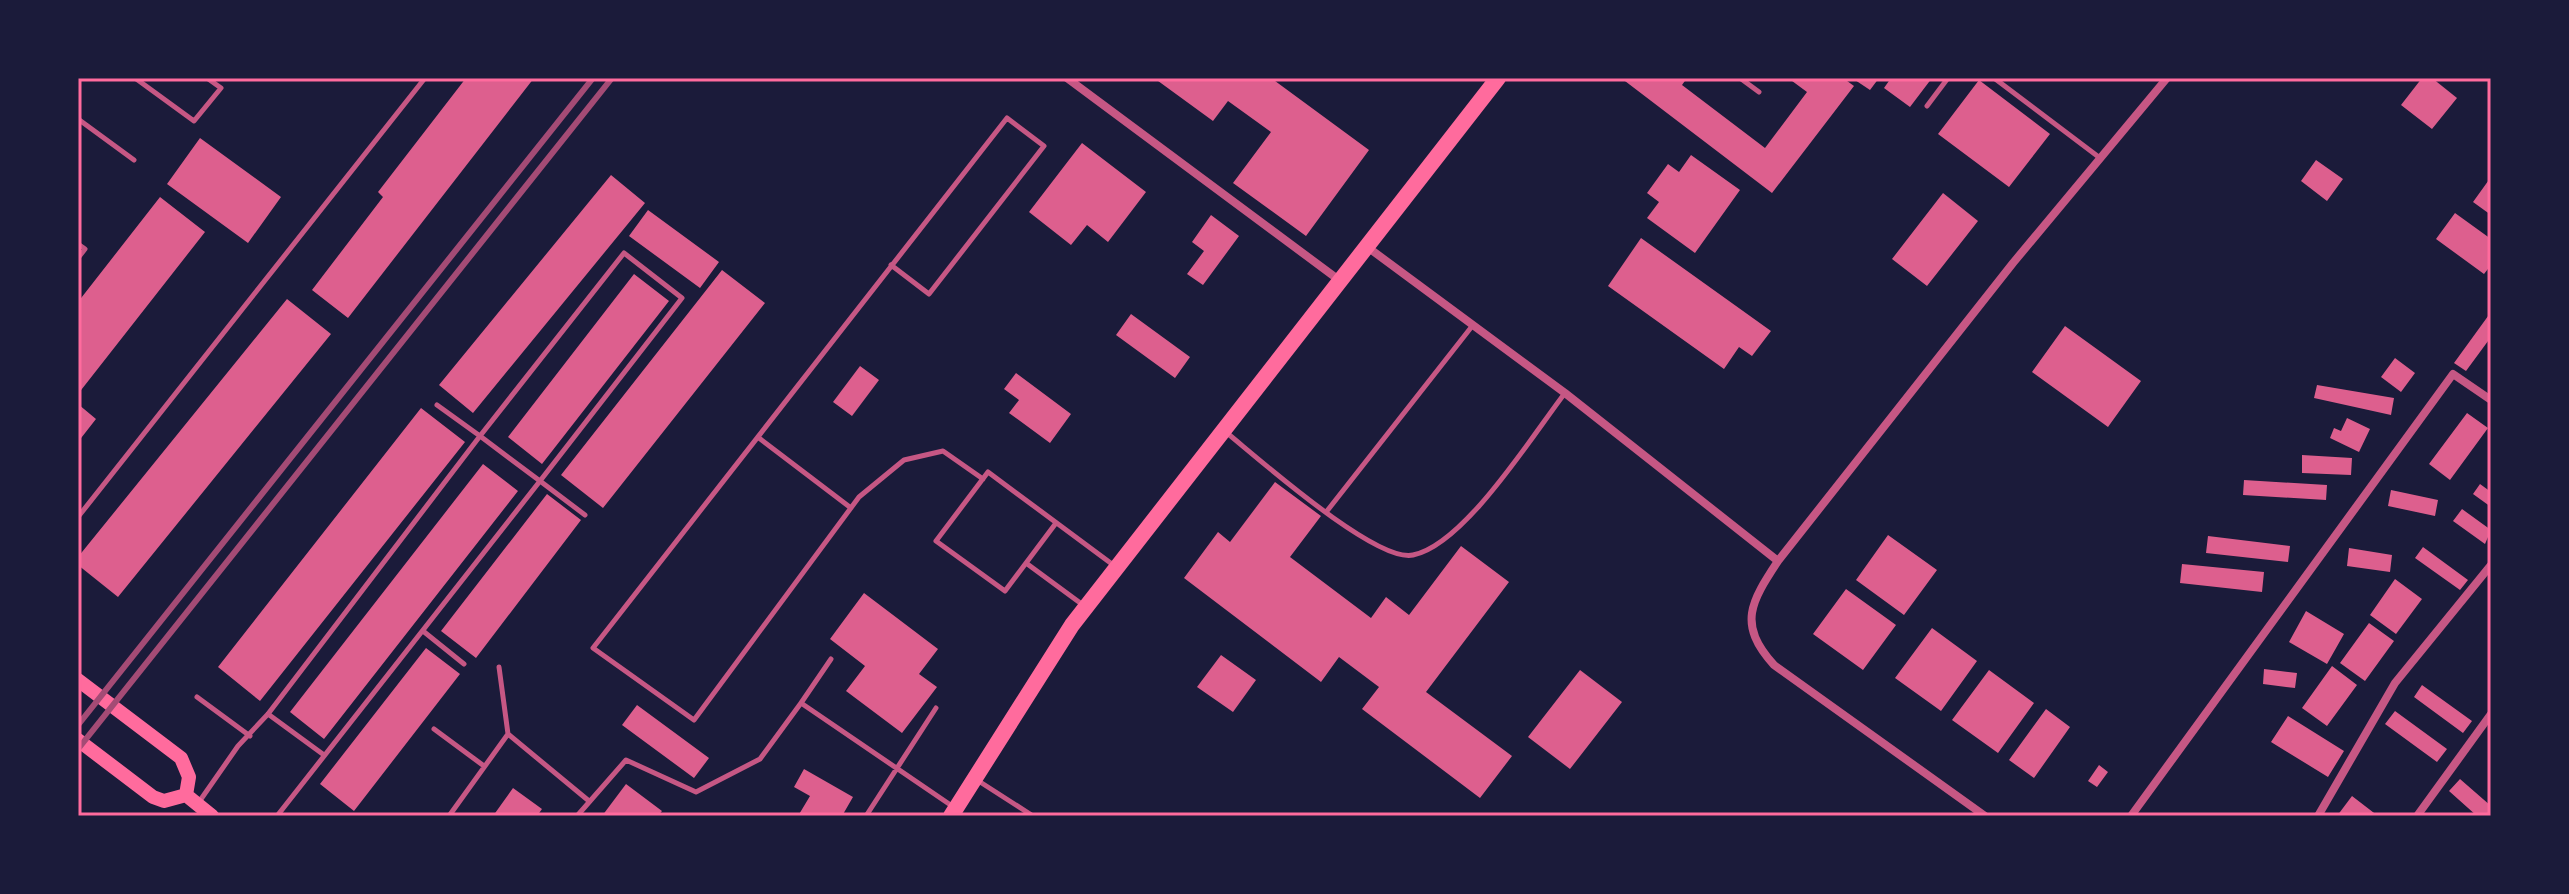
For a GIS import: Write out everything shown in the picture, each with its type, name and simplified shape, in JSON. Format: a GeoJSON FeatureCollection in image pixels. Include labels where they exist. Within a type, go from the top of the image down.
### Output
{"type":"FeatureCollection","features":[{"type":"Feature","properties":{"kind":"main road"},"geometry":{"type":"LineString","coordinates":[[953,812],[1086,607],[1498,78]]}},
{"type":"Feature","properties":{"kind":"main road"},"geometry":{"type":"LineString","coordinates":[[78,680],[181,758],[189,777],[192,799],[212,816]]}},
{"type":"Feature","properties":{"kind":"main road"},"geometry":{"type":"LineString","coordinates":[[80,742],[153,797],[164,801],[192,799]]}},
{"type":"Feature","properties":{"kind":"street"},"geometry":{"type":"LineString","coordinates":[[1067,78],[1339,280]]}},
{"type":"Feature","properties":{"kind":"street"},"geometry":{"type":"LineString","coordinates":[[1985,816],[1774,665],[1758,647],[1750,626],[1755,596],[1778,561],[2013,263],[2167,78]]}},
{"type":"Feature","properties":{"kind":"street"},"geometry":{"type":"LineString","coordinates":[[1366,246],[1565,393],[1778,561]]}},
{"type":"Feature","properties":{"kind":"street"},"geometry":{"type":"LineString","coordinates":[[2131,816],[2453,374],[2491,400]]}},
{"type":"Feature","properties":{"kind":"street"},"geometry":{"type":"LineString","coordinates":[[2318,816],[2395,683],[2491,565]]}},
{"type":"Feature","properties":{"kind":"street"},"geometry":{"type":"LineString","coordinates":[[2417,816],[2491,714]]}},
{"type":"Feature","properties":{"kind":"lane"},"geometry":{"type":"LineString","coordinates":[[135,78],[194,121],[221,88],[207,78]]}},
{"type":"Feature","properties":{"kind":"lane"},"geometry":{"type":"LineString","coordinates":[[78,517],[425,78]]}},
{"type":"Feature","properties":{"kind":"lane"},"geometry":{"type":"LineString","coordinates":[[1740,78],[1759,92]]}},
{"type":"Feature","properties":{"kind":"lane"},"geometry":{"type":"LineString","coordinates":[[1927,106],[1948,78]]}},
{"type":"Feature","properties":{"kind":"lane"},"geometry":{"type":"LineString","coordinates":[[1994,78],[2100,158]]}},
{"type":"Feature","properties":{"kind":"lane"},"geometry":{"type":"LineString","coordinates":[[891,265],[929,294],[1044,146],[1007,118],[891,265],[759,438],[593,648],[694,720],[851,508],[904,460],[943,451],[983,479]]}},
{"type":"Feature","properties":{"kind":"lane"},"geometry":{"type":"LineString","coordinates":[[78,119],[134,160]]}},
{"type":"Feature","properties":{"kind":"lane"},"geometry":{"type":"LineString","coordinates":[[78,244],[85,249],[78,258]]}},
{"type":"Feature","properties":{"kind":"lane"},"geometry":{"type":"LineString","coordinates":[[192,799],[268,714],[624,253],[682,298],[277,816]]}},
{"type":"Feature","properties":{"kind":"lane"},"geometry":{"type":"LineString","coordinates":[[1327,511],[1473,325]]}},
{"type":"Feature","properties":{"kind":"lane"},"geometry":{"type":"LineString","coordinates":[[1223,430],[1327,511],[1386,551],[1411,556],[1436,546],[1471,515],[1565,393]]}},
{"type":"Feature","properties":{"kind":"lane"},"geometry":{"type":"LineString","coordinates":[[437,405],[585,515]]}},
{"type":"Feature","properties":{"kind":"lane"},"geometry":{"type":"LineString","coordinates":[[759,438],[851,508]]}},
{"type":"Feature","properties":{"kind":"lane"},"geometry":{"type":"LineString","coordinates":[[1056,523],[1005,591],[936,541],[988,472],[1116,567]]}},
{"type":"Feature","properties":{"kind":"lane"},"geometry":{"type":"LineString","coordinates":[[1026,563],[1086,607]]}},
{"type":"Feature","properties":{"kind":"lane"},"geometry":{"type":"LineString","coordinates":[[423,631],[464,664]]}},
{"type":"Feature","properties":{"kind":"lane"},"geometry":{"type":"LineString","coordinates":[[577,816],[626,760],[696,792],[760,759],[831,659]]}},
{"type":"Feature","properties":{"kind":"lane"},"geometry":{"type":"LineString","coordinates":[[499,667],[508,734],[589,801]]}},
{"type":"Feature","properties":{"kind":"lane"},"geometry":{"type":"LineString","coordinates":[[197,697],[250,736]]}},
{"type":"Feature","properties":{"kind":"lane"},"geometry":{"type":"LineString","coordinates":[[801,703],[897,768],[953,812]]}},
{"type":"Feature","properties":{"kind":"lane"},"geometry":{"type":"LineString","coordinates":[[866,816],[936,708]]}},
{"type":"Feature","properties":{"kind":"lane"},"geometry":{"type":"LineString","coordinates":[[268,714],[324,755]]}},
{"type":"Feature","properties":{"kind":"lane"},"geometry":{"type":"LineString","coordinates":[[434,729],[484,766]]}},
{"type":"Feature","properties":{"kind":"lane"},"geometry":{"type":"LineString","coordinates":[[449,816],[508,734]]}},
{"type":"Feature","properties":{"kind":"lane"},"geometry":{"type":"LineString","coordinates":[[974,779],[1033,816]]}},
{"type":"Feature","properties":{"kind":"building"},"geometry":{"type":"Polygon","coordinates":[[[466,78],[534,78],[348,318],[312,290],[383,197],[378,192],[466,78]]]}},
{"type":"Feature","properties":{"kind":"building"},"geometry":{"type":"Polygon","coordinates":[[[1154,78],[1271,78],[1369,150],[1306,236],[1233,183],[1271,132],[1228,101],[1213,121],[1154,78]]]}},
{"type":"Feature","properties":{"kind":"building"},"geometry":{"type":"Polygon","coordinates":[[[1621,78],[1687,78],[1682,85],[1765,148],[1807,92],[1788,78],[1843,78],[1854,86],[1772,193],[1621,78]]]}},
{"type":"Feature","properties":{"kind":"building"},"geometry":{"type":"Polygon","coordinates":[[[1852,78],[1879,78],[1870,90],[1852,78]]]}},
{"type":"Feature","properties":{"kind":"building"},"geometry":{"type":"Polygon","coordinates":[[[1891,78],[1932,78],[1910,107],[1884,88],[1891,78]]]}},
{"type":"Feature","properties":{"kind":"building"},"geometry":{"type":"Polygon","coordinates":[[[2422,78],[2432,78],[2457,98],[2432,129],[2401,105],[2422,78]]]}},
{"type":"Feature","properties":{"kind":"building"},"geometry":{"type":"Polygon","coordinates":[[[1979,80],[2050,134],[2009,187],[1938,134],[1979,80]]]}},
{"type":"Feature","properties":{"kind":"building"},"geometry":{"type":"Polygon","coordinates":[[[200,138],[281,197],[248,243],[167,184],[200,138]]]}},
{"type":"Feature","properties":{"kind":"building"},"geometry":{"type":"Polygon","coordinates":[[[1082,143],[1146,192],[1108,242],[1087,225],[1071,245],[1029,212],[1082,143]]]}},
{"type":"Feature","properties":{"kind":"building"},"geometry":{"type":"Polygon","coordinates":[[[1691,155],[1740,190],[1695,253],[1647,218],[1659,202],[1647,193],[1668,164],[1679,172],[1691,155]]]}},
{"type":"Feature","properties":{"kind":"building"},"geometry":{"type":"Polygon","coordinates":[[[2316,160],[2343,179],[2327,201],[2301,181],[2316,160]]]}},
{"type":"Feature","properties":{"kind":"building"},"geometry":{"type":"Polygon","coordinates":[[[611,175],[645,203],[473,413],[439,385],[611,175]]]}},
{"type":"Feature","properties":{"kind":"building"},"geometry":{"type":"Polygon","coordinates":[[[2491,177],[2491,215],[2473,202],[2491,177]]]}},
{"type":"Feature","properties":{"kind":"building"},"geometry":{"type":"Polygon","coordinates":[[[1943,193],[1978,221],[1927,286],[1892,259],[1943,193]]]}},
{"type":"Feature","properties":{"kind":"building"},"geometry":{"type":"Polygon","coordinates":[[[160,197],[205,232],[78,394],[78,302],[160,197]]]}},
{"type":"Feature","properties":{"kind":"building"},"geometry":{"type":"Polygon","coordinates":[[[648,210],[719,262],[700,288],[629,236],[648,210]]]}},
{"type":"Feature","properties":{"kind":"building"},"geometry":{"type":"Polygon","coordinates":[[[2455,213],[2491,239],[2491,265],[2484,274],[2436,239],[2455,213]]]}},
{"type":"Feature","properties":{"kind":"building"},"geometry":{"type":"Polygon","coordinates":[[[1211,215],[1239,236],[1203,285],[1187,274],[1204,251],[1192,242],[1211,215]]]}},
{"type":"Feature","properties":{"kind":"building"},"geometry":{"type":"Polygon","coordinates":[[[1641,238],[1771,331],[1752,356],[1739,347],[1724,369],[1608,286],[1641,238]]]}},
{"type":"Feature","properties":{"kind":"building"},"geometry":{"type":"Polygon","coordinates":[[[722,270],[765,303],[603,508],[561,475],[722,270]]]}},
{"type":"Feature","properties":{"kind":"building"},"geometry":{"type":"Polygon","coordinates":[[[634,274],[669,301],[542,464],[508,437],[634,274]]]}},
{"type":"Feature","properties":{"kind":"building"},"geometry":{"type":"Polygon","coordinates":[[[287,299],[331,334],[118,597],[78,565],[78,557],[287,299]]]}},
{"type":"Feature","properties":{"kind":"building"},"geometry":{"type":"Polygon","coordinates":[[[2491,312],[2491,337],[2466,371],[2454,363],[2491,312]]]}},
{"type":"Feature","properties":{"kind":"building"},"geometry":{"type":"Polygon","coordinates":[[[1131,314],[1190,357],[1175,378],[1116,335],[1131,314]]]}},
{"type":"Feature","properties":{"kind":"building"},"geometry":{"type":"Polygon","coordinates":[[[2065,326],[2141,381],[2108,427],[2032,372],[2065,326]]]}},
{"type":"Feature","properties":{"kind":"building"},"geometry":{"type":"Polygon","coordinates":[[[2395,358],[2415,373],[2401,392],[2381,377],[2395,358]]]}},
{"type":"Feature","properties":{"kind":"building"},"geometry":{"type":"Polygon","coordinates":[[[860,366],[879,380],[852,416],[833,402],[860,366]]]}},
{"type":"Feature","properties":{"kind":"building"},"geometry":{"type":"Polygon","coordinates":[[[1016,373],[1071,414],[1050,443],[1009,413],[1019,400],[1004,389],[1016,373]]]}},
{"type":"Feature","properties":{"kind":"building"},"geometry":{"type":"Polygon","coordinates":[[[2317,385],[2394,398],[2391,415],[2314,398],[2317,385]]]}},
{"type":"Feature","properties":{"kind":"building"},"geometry":{"type":"Polygon","coordinates":[[[78,404],[96,419],[78,442],[78,404]]]}},
{"type":"Feature","properties":{"kind":"building"},"geometry":{"type":"Polygon","coordinates":[[[421,408],[465,442],[260,701],[218,667],[421,408]]]}},
{"type":"Feature","properties":{"kind":"building"},"geometry":{"type":"Polygon","coordinates":[[[2467,413],[2488,428],[2450,480],[2429,464],[2467,413]]]}},
{"type":"Feature","properties":{"kind":"building"},"geometry":{"type":"Polygon","coordinates":[[[2347,418],[2370,429],[2359,452],[2330,438],[2334,428],[2341,431],[2347,418]]]}},
{"type":"Feature","properties":{"kind":"building"},"geometry":{"type":"Polygon","coordinates":[[[2302,455],[2352,458],[2351,475],[2302,473],[2302,455]]]}},
{"type":"Feature","properties":{"kind":"building"},"geometry":{"type":"Polygon","coordinates":[[[483,464],[518,491],[324,739],[290,712],[483,464]]]}},
{"type":"Feature","properties":{"kind":"building"},"geometry":{"type":"Polygon","coordinates":[[[2244,480],[2327,485],[2326,500],[2243,495],[2244,480]]]}},
{"type":"Feature","properties":{"kind":"building"},"geometry":{"type":"Polygon","coordinates":[[[1275,482],[1321,516],[1290,557],[1371,618],[1386,597],[1409,615],[1461,546],[1509,582],[1426,692],[1512,756],[1480,798],[1362,709],[1379,687],[1339,657],[1321,682],[1184,578],[1218,532],[1230,542],[1275,482]]]}},
{"type":"Feature","properties":{"kind":"building"},"geometry":{"type":"Polygon","coordinates":[[[2480,484],[2491,492],[2491,507],[2473,494],[2480,484]]]}},
{"type":"Feature","properties":{"kind":"building"},"geometry":{"type":"Polygon","coordinates":[[[2391,490],[2438,500],[2435,516],[2388,506],[2391,490]]]}},
{"type":"Feature","properties":{"kind":"building"},"geometry":{"type":"Polygon","coordinates":[[[547,494],[581,520],[476,658],[441,631],[547,494]]]}},
{"type":"Feature","properties":{"kind":"building"},"geometry":{"type":"Polygon","coordinates":[[[2462,509],[2491,530],[2485,544],[2453,521],[2462,509]]]}},
{"type":"Feature","properties":{"kind":"building"},"geometry":{"type":"Polygon","coordinates":[[[1888,535],[1937,570],[1904,615],[1856,580],[1888,535]]]}},
{"type":"Feature","properties":{"kind":"building"},"geometry":{"type":"Polygon","coordinates":[[[2208,536],[2290,546],[2288,562],[2206,553],[2208,536]]]}},
{"type":"Feature","properties":{"kind":"building"},"geometry":{"type":"Polygon","coordinates":[[[2423,547],[2468,580],[2460,590],[2415,558],[2423,547]]]}},
{"type":"Feature","properties":{"kind":"building"},"geometry":{"type":"Polygon","coordinates":[[[2349,548],[2392,555],[2390,572],[2347,566],[2349,548]]]}},
{"type":"Feature","properties":{"kind":"building"},"geometry":{"type":"Polygon","coordinates":[[[2182,564],[2264,572],[2262,592],[2180,583],[2182,564]]]}},
{"type":"Feature","properties":{"kind":"building"},"geometry":{"type":"Polygon","coordinates":[[[2395,579],[2422,599],[2396,634],[2370,615],[2395,579]]]}},
{"type":"Feature","properties":{"kind":"building"},"geometry":{"type":"Polygon","coordinates":[[[1846,589],[1896,625],[1863,670],[1813,634],[1846,589]]]}},
{"type":"Feature","properties":{"kind":"building"},"geometry":{"type":"Polygon","coordinates":[[[864,593],[938,649],[919,674],[937,687],[902,733],[846,691],[865,666],[830,639],[864,593]]]}},
{"type":"Feature","properties":{"kind":"building"},"geometry":{"type":"Polygon","coordinates":[[[2306,611],[2344,634],[2327,664],[2289,642],[2306,611]]]}},
{"type":"Feature","properties":{"kind":"building"},"geometry":{"type":"Polygon","coordinates":[[[2369,623],[2394,641],[2365,681],[2340,663],[2369,623]]]}},
{"type":"Feature","properties":{"kind":"building"},"geometry":{"type":"Polygon","coordinates":[[[1932,628],[1977,661],[1941,711],[1895,678],[1932,628]]]}},
{"type":"Feature","properties":{"kind":"building"},"geometry":{"type":"Polygon","coordinates":[[[426,648],[460,674],[354,811],[320,784],[426,648]]]}},
{"type":"Feature","properties":{"kind":"building"},"geometry":{"type":"Polygon","coordinates":[[[1221,655],[1256,680],[1233,712],[1197,687],[1221,655]]]}},
{"type":"Feature","properties":{"kind":"building"},"geometry":{"type":"Polygon","coordinates":[[[2332,666],[2357,685],[2327,726],[2302,708],[2332,666]]]}},
{"type":"Feature","properties":{"kind":"building"},"geometry":{"type":"Polygon","coordinates":[[[2264,669],[2297,673],[2295,688],[2263,684],[2264,669]]]}},
{"type":"Feature","properties":{"kind":"building"},"geometry":{"type":"Polygon","coordinates":[[[1580,670],[1622,702],[1570,769],[1528,737],[1580,670]]]}},
{"type":"Feature","properties":{"kind":"building"},"geometry":{"type":"Polygon","coordinates":[[[1989,670],[2034,703],[1998,753],[1952,720],[1989,670]]]}},
{"type":"Feature","properties":{"kind":"building"},"geometry":{"type":"Polygon","coordinates":[[[2422,685],[2472,721],[2463,733],[2414,697],[2422,685]]]}},
{"type":"Feature","properties":{"kind":"building"},"geometry":{"type":"Polygon","coordinates":[[[637,705],[709,758],[694,778],[622,725],[637,705]]]}},
{"type":"Feature","properties":{"kind":"building"},"geometry":{"type":"Polygon","coordinates":[[[2046,709],[2070,727],[2034,778],[2009,760],[2046,709]]]}},
{"type":"Feature","properties":{"kind":"building"},"geometry":{"type":"Polygon","coordinates":[[[2395,711],[2447,749],[2437,762],[2385,724],[2395,711]]]}},
{"type":"Feature","properties":{"kind":"building"},"geometry":{"type":"Polygon","coordinates":[[[2288,716],[2344,751],[2328,777],[2271,742],[2288,716]]]}},
{"type":"Feature","properties":{"kind":"building"},"geometry":{"type":"Polygon","coordinates":[[[2099,765],[2108,772],[2097,787],[2088,781],[2099,765]]]}},
{"type":"Feature","properties":{"kind":"building"},"geometry":{"type":"Polygon","coordinates":[[[804,769],[853,797],[842,816],[798,816],[810,796],[794,787],[804,769]]]}},
{"type":"Feature","properties":{"kind":"building"},"geometry":{"type":"Polygon","coordinates":[[[2460,779],[2491,806],[2491,816],[2477,816],[2449,791],[2460,779]]]}},
{"type":"Feature","properties":{"kind":"building"},"geometry":{"type":"Polygon","coordinates":[[[626,784],[662,811],[658,816],[602,816],[626,784]]]}},
{"type":"Feature","properties":{"kind":"building"},"geometry":{"type":"Polygon","coordinates":[[[513,788],[542,809],[537,816],[493,816],[513,788]]]}},
{"type":"Feature","properties":{"kind":"building"},"geometry":{"type":"Polygon","coordinates":[[[2352,796],[2378,816],[2337,816],[2352,796]]]}},
{"type":"Feature","properties":{"kind":"railway"},"geometry":{"type":"LineString","coordinates":[[78,725],[593,78]]}},
{"type":"Feature","properties":{"kind":"railway"},"geometry":{"type":"LineString","coordinates":[[78,749],[612,78]]}}]}
